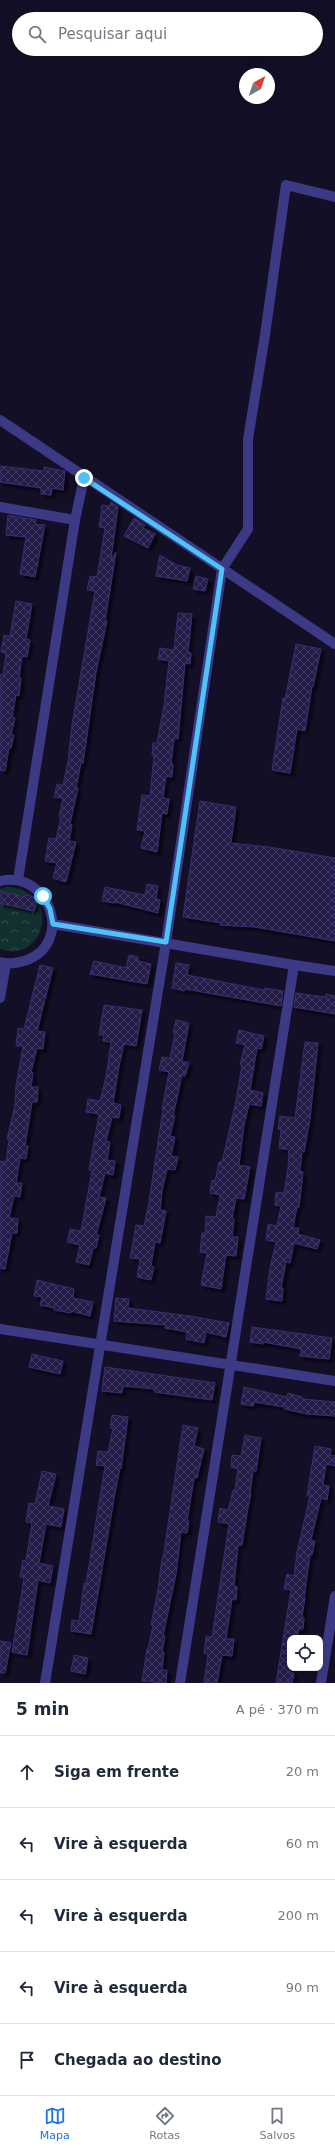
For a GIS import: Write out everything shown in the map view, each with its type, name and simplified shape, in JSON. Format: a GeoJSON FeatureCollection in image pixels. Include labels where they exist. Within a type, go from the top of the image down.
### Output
{"type":"FeatureCollection","features":[{"type":"Feature","properties":{"kind":"street"},"geometry":{"type":"LineString","coordinates":[[45,1683],[166,942],[222,569],[248,529],[248,439],[265,335],[286,185],[335,197]]}},
{"type":"Feature","properties":{"kind":"street"},"geometry":{"type":"LineString","coordinates":[[0,420],[84,478],[335,644]]}},
{"type":"Feature","properties":{"kind":"street"},"geometry":{"type":"LineString","coordinates":[[18,880],[75,520],[84,478]]}},
{"type":"Feature","properties":{"kind":"street"},"geometry":{"type":"LineString","coordinates":[[0,507],[75,520]]}},
{"type":"Feature","properties":{"kind":"street"},"geometry":{"type":"LineString","coordinates":[[0,881],[18,880],[32,885],[43,896],[50,909],[53,924],[50,937],[43,949],[32,958],[19,963],[3,963],[0,998]]}},
{"type":"Feature","properties":{"kind":"street"},"geometry":{"type":"LineString","coordinates":[[53,924],[335,971]]}},
{"type":"Feature","properties":{"kind":"street"},"geometry":{"type":"LineString","coordinates":[[180,1683],[232,1364],[294,965]]}},
{"type":"Feature","properties":{"kind":"street"},"geometry":{"type":"LineString","coordinates":[[0,1329],[101,1343],[335,1381]]}},
{"type":"Feature","properties":{"kind":"street"},"geometry":{"type":"LineString","coordinates":[[321,1683],[335,1596]]}},
{"type":"Feature","properties":{"kind":"green space"},"geometry":{"type":"Polygon","coordinates":[[[7,887],[25,891],[36,900],[42,912],[42,925],[37,937],[28,946],[16,951],[0,949],[0,889],[7,887]]]}},
{"type":"Feature","properties":{"kind":"building"},"geometry":{"type":"Polygon","coordinates":[[[0,466],[44,471],[44,467],[65,471],[63,490],[52,488],[51,495],[41,494],[41,488],[0,482],[0,466]]]}},
{"type":"Feature","properties":{"kind":"building"},"geometry":{"type":"Polygon","coordinates":[[[111,502],[118,507],[111,559],[116,552],[105,621],[107,621],[96,672],[83,763],[81,763],[76,788],[78,788],[70,824],[72,825],[69,841],[76,842],[66,882],[53,878],[57,863],[45,861],[49,838],[56,839],[61,817],[59,817],[63,798],[54,797],[57,784],[63,785],[68,761],[72,725],[95,591],[87,590],[90,576],[97,577],[105,528],[99,527],[102,505],[110,506],[111,502]]]}},
{"type":"Feature","properties":{"kind":"building"},"geometry":{"type":"Polygon","coordinates":[[[8,515],[36,520],[35,524],[45,525],[35,577],[20,574],[26,537],[6,535],[8,515]]]}},
{"type":"Feature","properties":{"kind":"building"},"geometry":{"type":"Polygon","coordinates":[[[134,518],[145,525],[143,528],[155,534],[148,548],[124,536],[134,518]]]}},
{"type":"Feature","properties":{"kind":"building"},"geometry":{"type":"Polygon","coordinates":[[[160,555],[177,565],[190,568],[187,581],[156,576],[160,555]]]}},
{"type":"Feature","properties":{"kind":"building"},"geometry":{"type":"Polygon","coordinates":[[[196,576],[208,579],[205,591],[193,589],[196,576]]]}},
{"type":"Feature","properties":{"kind":"building"},"geometry":{"type":"Polygon","coordinates":[[[16,601],[32,604],[26,639],[30,640],[27,657],[22,656],[19,678],[21,678],[19,696],[16,695],[12,717],[15,718],[11,735],[14,735],[11,748],[9,748],[5,771],[0,770],[0,674],[3,675],[6,653],[1,652],[4,635],[10,636],[16,601]]]}},
{"type":"Feature","properties":{"kind":"building"},"geometry":{"type":"Polygon","coordinates":[[[178,613],[192,614],[188,652],[191,653],[190,664],[185,663],[178,739],[174,738],[171,764],[173,764],[172,777],[166,776],[163,798],[169,799],[167,814],[162,813],[157,852],[141,848],[145,831],[137,830],[142,795],[150,796],[154,755],[152,755],[153,743],[157,743],[164,705],[169,661],[158,659],[160,648],[174,650],[178,613]]]}},
{"type":"Feature","properties":{"kind":"building"},"geometry":{"type":"Polygon","coordinates":[[[296,644],[321,649],[313,687],[312,686],[305,731],[297,729],[290,773],[272,770],[283,698],[285,699],[296,644]]]}},
{"type":"Feature","properties":{"kind":"building"},"geometry":{"type":"Polygon","coordinates":[[[200,801],[236,807],[231,843],[269,847],[335,858],[335,941],[255,927],[220,925],[221,923],[183,917],[200,801]]]}},
{"type":"Feature","properties":{"kind":"building"},"geometry":{"type":"Polygon","coordinates":[[[147,884],[158,886],[156,899],[160,900],[158,913],[115,902],[102,901],[105,887],[145,895],[147,884]]]}},
{"type":"Feature","properties":{"kind":"building"},"geometry":{"type":"Polygon","coordinates":[[[0,891],[24,897],[25,895],[34,897],[37,900],[34,911],[0,903],[0,891]]]}},
{"type":"Feature","properties":{"kind":"building"},"geometry":{"type":"Polygon","coordinates":[[[129,955],[138,957],[138,961],[151,964],[147,984],[90,974],[94,961],[126,968],[129,955]]]}},
{"type":"Feature","properties":{"kind":"building"},"geometry":{"type":"Polygon","coordinates":[[[176,963],[189,965],[187,975],[264,990],[265,988],[283,991],[281,1006],[172,988],[176,963]]]}},
{"type":"Feature","properties":{"kind":"building"},"geometry":{"type":"Polygon","coordinates":[[[40,965],[53,968],[37,1031],[45,1032],[43,1049],[37,1048],[31,1072],[33,1073],[31,1087],[38,1087],[37,1102],[32,1102],[25,1146],[28,1146],[26,1159],[20,1158],[16,1183],[22,1183],[20,1197],[14,1196],[9,1218],[18,1219],[17,1233],[12,1233],[5,1269],[0,1268],[0,1161],[6,1162],[9,1140],[7,1139],[15,1105],[16,1086],[23,1046],[16,1046],[18,1028],[24,1029],[40,965]]]}},
{"type":"Feature","properties":{"kind":"building"},"geometry":{"type":"Polygon","coordinates":[[[296,993],[325,997],[326,994],[335,996],[335,1014],[294,1007],[296,993]]]}},
{"type":"Feature","properties":{"kind":"building"},"geometry":{"type":"Polygon","coordinates":[[[104,1005],[142,1010],[136,1046],[124,1044],[119,1066],[113,1103],[121,1105],[119,1118],[112,1117],[106,1141],[110,1142],[107,1160],[115,1161],[113,1175],[105,1173],[99,1197],[106,1198],[96,1235],[99,1235],[96,1248],[93,1248],[89,1265],[76,1262],[80,1245],[67,1242],[70,1229],[81,1231],[92,1171],[89,1170],[99,1114],[86,1112],[88,1099],[100,1101],[106,1077],[111,1042],[103,1041],[104,1035],[99,1035],[104,1005]]]}},
{"type":"Feature","properties":{"kind":"building"},"geometry":{"type":"Polygon","coordinates":[[[176,1020],[189,1023],[182,1061],[189,1063],[185,1076],[182,1075],[173,1116],[175,1116],[170,1136],[175,1137],[171,1156],[178,1157],[175,1170],[167,1169],[162,1191],[160,1210],[166,1211],[160,1243],[155,1242],[151,1266],[154,1267],[151,1280],[137,1277],[140,1259],[130,1258],[136,1225],[144,1226],[149,1202],[162,1109],[169,1072],[159,1070],[162,1057],[170,1058],[176,1020]]]}},
{"type":"Feature","properties":{"kind":"building"},"geometry":{"type":"Polygon","coordinates":[[[239,1030],[264,1036],[261,1049],[257,1048],[250,1090],[263,1093],[261,1106],[249,1104],[244,1125],[239,1165],[250,1167],[244,1199],[236,1198],[232,1219],[234,1219],[232,1237],[238,1237],[236,1256],[226,1255],[221,1289],[201,1285],[207,1253],[200,1252],[202,1233],[205,1233],[206,1216],[216,1217],[220,1195],[210,1193],[212,1180],[215,1181],[219,1162],[222,1162],[236,1101],[242,1065],[240,1064],[245,1045],[236,1043],[239,1030]]]}},
{"type":"Feature","properties":{"kind":"building"},"geometry":{"type":"Polygon","coordinates":[[[305,1042],[318,1043],[310,1119],[304,1152],[302,1151],[300,1171],[303,1172],[299,1207],[297,1207],[293,1228],[299,1228],[298,1234],[320,1240],[317,1249],[294,1243],[290,1263],[286,1262],[281,1288],[283,1288],[282,1301],[266,1299],[270,1268],[276,1242],[266,1240],[268,1224],[277,1226],[281,1206],[275,1205],[276,1192],[284,1193],[288,1168],[289,1150],[279,1148],[281,1129],[278,1129],[280,1116],[295,1118],[305,1042]]]}},
{"type":"Feature","properties":{"kind":"building"},"geometry":{"type":"Polygon","coordinates":[[[37,1280],[74,1289],[73,1298],[93,1302],[90,1316],[71,1311],[71,1313],[54,1310],[54,1308],[40,1305],[42,1297],[34,1296],[37,1280]]]}},
{"type":"Feature","properties":{"kind":"building"},"geometry":{"type":"Polygon","coordinates":[[[116,1298],[129,1299],[128,1308],[229,1323],[226,1337],[206,1332],[204,1343],[186,1339],[187,1332],[165,1328],[166,1325],[114,1321],[116,1298]]]}},
{"type":"Feature","properties":{"kind":"building"},"geometry":{"type":"Polygon","coordinates":[[[252,1327],[332,1338],[329,1359],[300,1356],[301,1349],[263,1342],[263,1344],[250,1342],[252,1327]]]}},
{"type":"Feature","properties":{"kind":"building"},"geometry":{"type":"Polygon","coordinates":[[[32,1354],[63,1361],[60,1374],[29,1367],[32,1354]]]}},
{"type":"Feature","properties":{"kind":"building"},"geometry":{"type":"Polygon","coordinates":[[[105,1367],[215,1383],[212,1400],[154,1392],[154,1389],[123,1386],[122,1393],[102,1391],[105,1367]]]}},
{"type":"Feature","properties":{"kind":"building"},"geometry":{"type":"Polygon","coordinates":[[[244,1387],[287,1397],[288,1393],[302,1397],[302,1399],[335,1402],[335,1416],[307,1414],[284,1409],[284,1407],[254,1402],[253,1406],[241,1404],[244,1387]]]}},
{"type":"Feature","properties":{"kind":"building"},"geometry":{"type":"Polygon","coordinates":[[[112,1415],[128,1417],[121,1469],[120,1468],[115,1493],[91,1634],[71,1631],[72,1620],[79,1621],[84,1583],[86,1584],[105,1466],[96,1465],[98,1451],[108,1452],[113,1428],[110,1428],[112,1415]]]}},
{"type":"Feature","properties":{"kind":"building"},"geometry":{"type":"Polygon","coordinates":[[[183,1425],[198,1428],[194,1446],[204,1449],[197,1478],[194,1478],[187,1521],[189,1521],[187,1533],[181,1532],[176,1574],[163,1636],[165,1636],[162,1652],[164,1652],[162,1670],[167,1670],[166,1683],[142,1681],[147,1649],[153,1625],[151,1625],[163,1558],[183,1425]]]}},
{"type":"Feature","properties":{"kind":"building"},"geometry":{"type":"Polygon","coordinates":[[[245,1435],[261,1438],[256,1471],[253,1471],[251,1494],[242,1545],[238,1545],[234,1586],[237,1587],[236,1600],[232,1599],[226,1639],[234,1639],[232,1656],[222,1655],[217,1683],[204,1683],[208,1654],[204,1653],[206,1636],[212,1637],[229,1524],[218,1522],[220,1508],[228,1510],[233,1490],[235,1490],[238,1469],[231,1467],[232,1455],[241,1456],[245,1435]]]}},
{"type":"Feature","properties":{"kind":"building"},"geometry":{"type":"Polygon","coordinates":[[[315,1446],[331,1449],[330,1455],[335,1456],[335,1466],[326,1464],[323,1485],[329,1486],[327,1500],[321,1498],[311,1540],[315,1541],[312,1555],[310,1555],[304,1598],[302,1617],[304,1618],[303,1629],[299,1629],[298,1635],[287,1635],[287,1671],[294,1673],[292,1683],[276,1683],[291,1590],[284,1589],[287,1574],[294,1576],[297,1552],[310,1496],[307,1496],[315,1446]]]}},
{"type":"Feature","properties":{"kind":"building"},"geometry":{"type":"Polygon","coordinates":[[[42,1471],[56,1474],[48,1506],[64,1509],[61,1527],[46,1524],[39,1563],[53,1566],[50,1583],[38,1580],[27,1655],[12,1652],[24,1578],[20,1577],[23,1560],[26,1561],[32,1523],[26,1522],[29,1503],[35,1504],[42,1471]]]}},
{"type":"Feature","properties":{"kind":"building"},"geometry":{"type":"Polygon","coordinates":[[[0,1641],[11,1643],[5,1673],[0,1673],[0,1641]]]}},
{"type":"Feature","properties":{"kind":"building"},"geometry":{"type":"Polygon","coordinates":[[[74,1655],[88,1658],[85,1674],[71,1671],[74,1655]]]}},
{"type":"Feature","properties":{"kind":"route"},"geometry":{"type":"LineString","coordinates":[[43,896],[50,909],[53,924],[166,942],[222,569],[84,478]]}}]}
